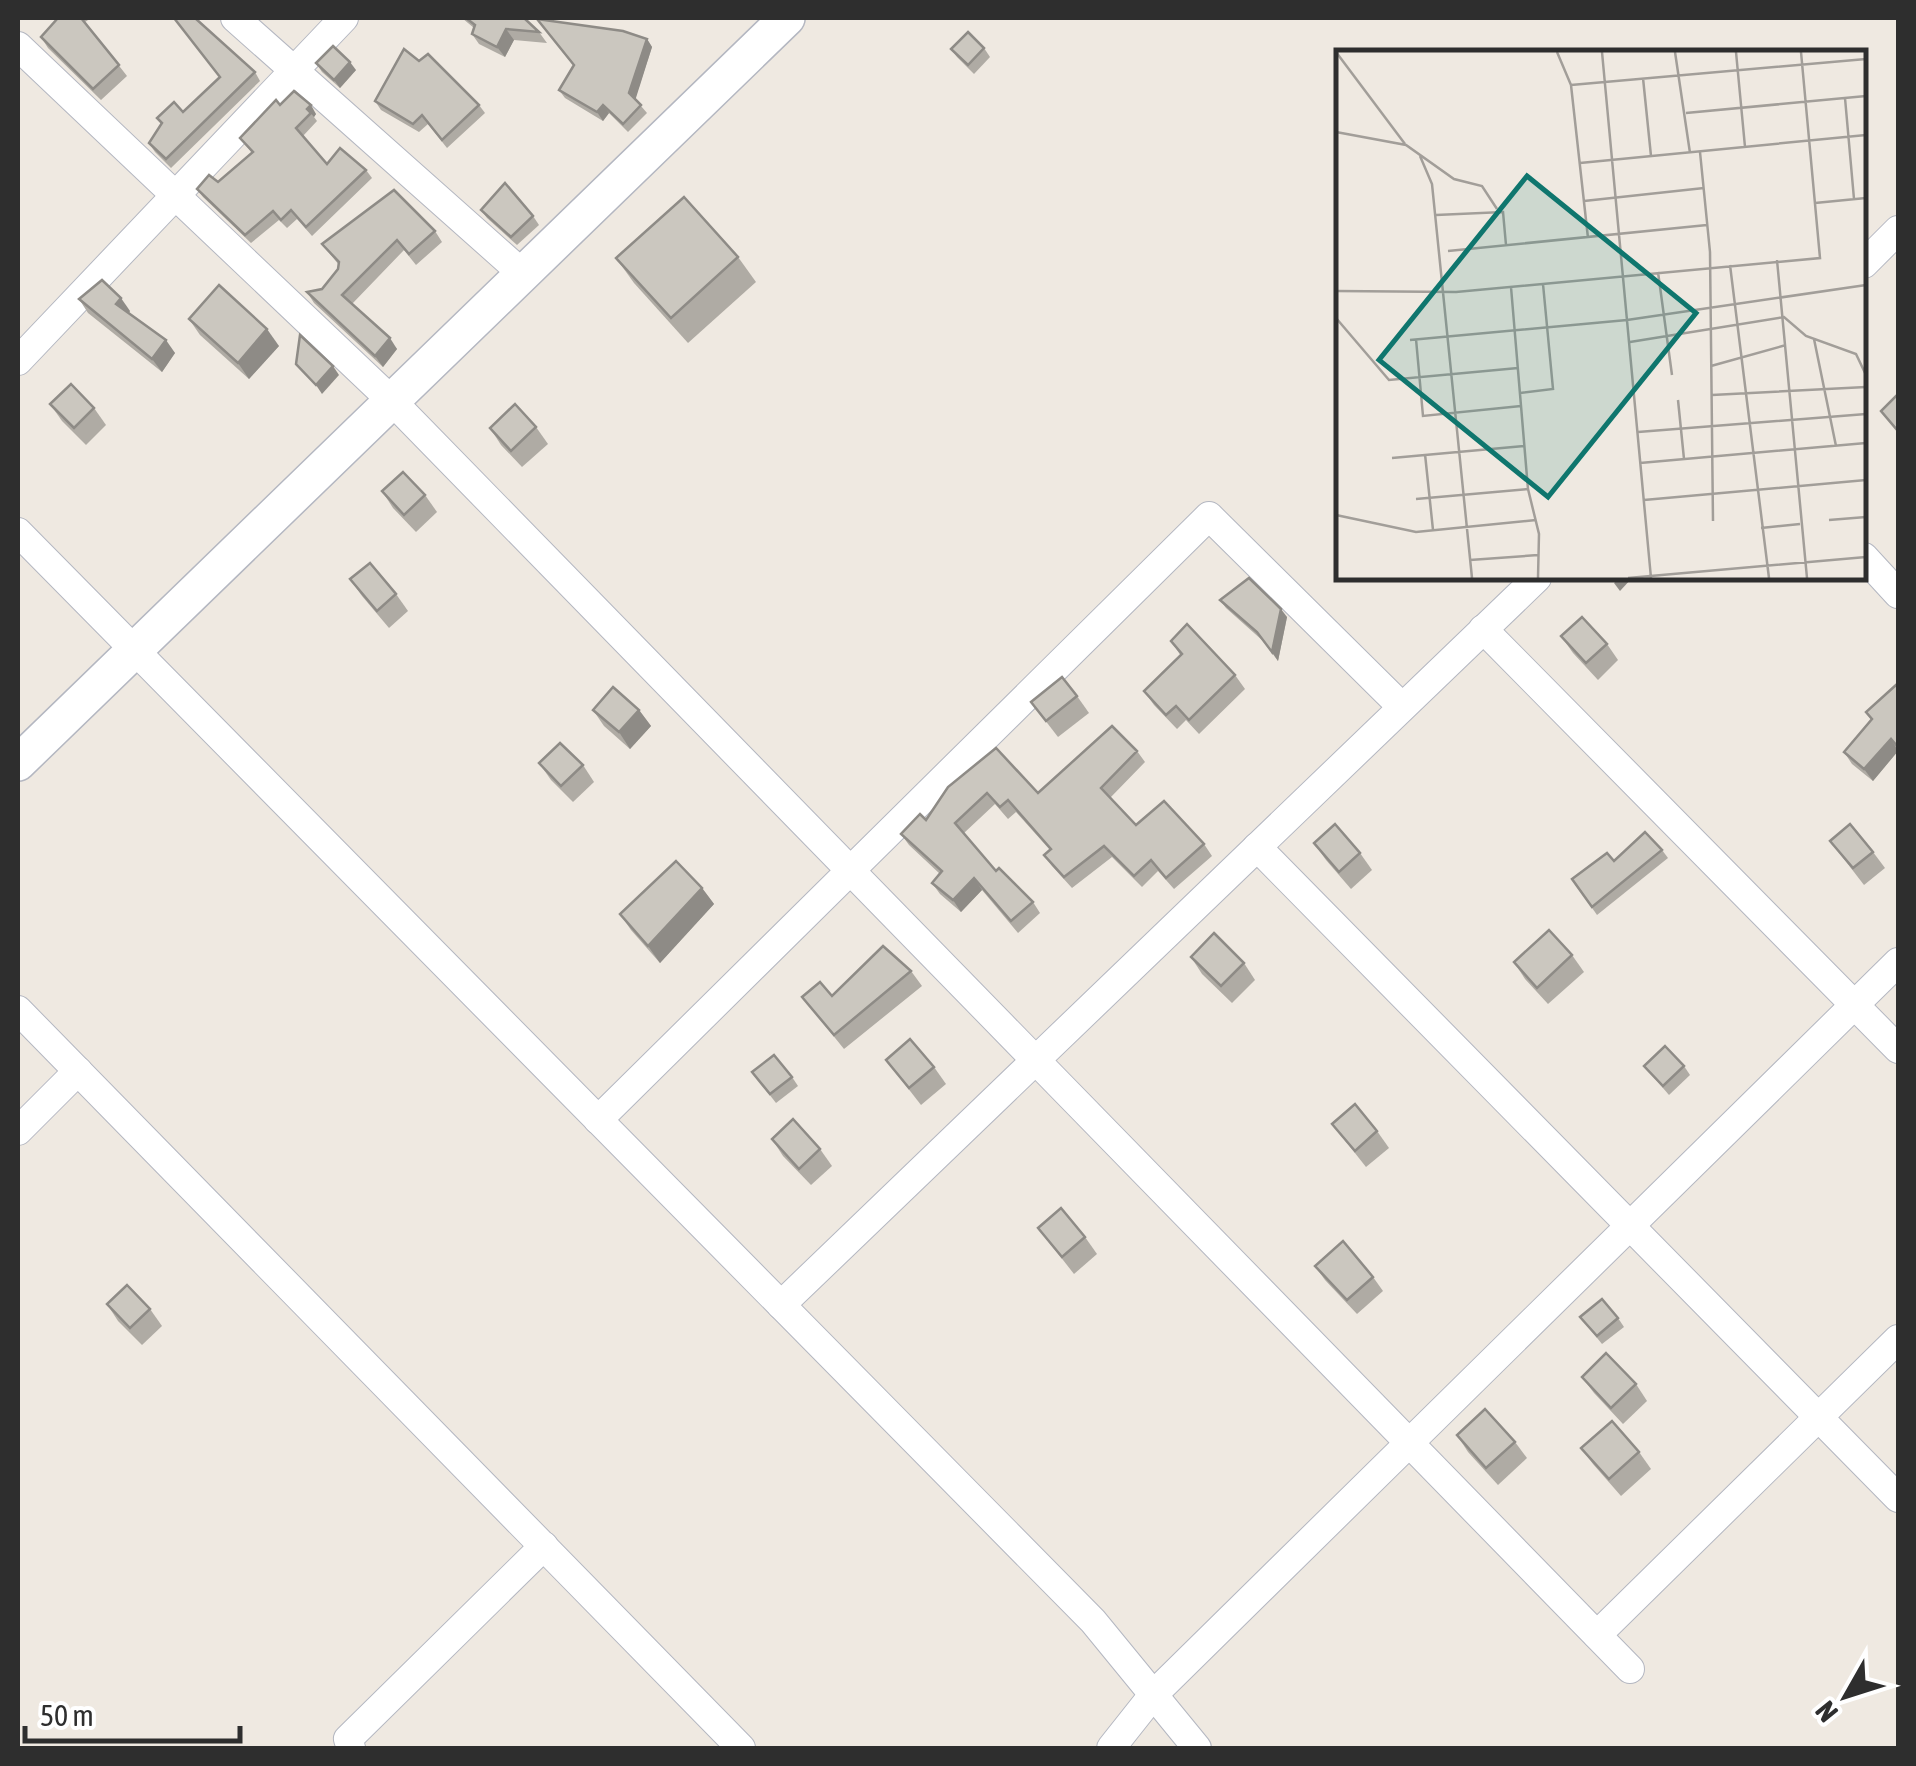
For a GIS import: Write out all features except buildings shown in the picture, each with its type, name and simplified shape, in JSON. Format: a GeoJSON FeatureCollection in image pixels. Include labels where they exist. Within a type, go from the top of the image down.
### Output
{"type":"FeatureCollection","features":[{"type":"Feature","properties":{"kind":"street"},"geometry":{"type":"LineString","coordinates":[[235,18],[523,274]]}},
{"type":"Feature","properties":{"kind":"street"},"geometry":{"type":"LineString","coordinates":[[18,362],[344,18]]}},
{"type":"Feature","properties":{"kind":"street"},"geometry":{"type":"LineString","coordinates":[[18,763],[787,18]]}},
{"type":"Feature","properties":{"kind":"street"},"geometry":{"type":"LineString","coordinates":[[18,46],[392,401],[1630,1668]]}},
{"type":"Feature","properties":{"kind":"street"},"geometry":{"type":"LineString","coordinates":[[1866,262],[1898,230]]}},
{"type":"Feature","properties":{"kind":"street"},"geometry":{"type":"LineString","coordinates":[[598,1120],[1208,516],[1402,707]]}},
{"type":"Feature","properties":{"kind":"street"},"geometry":{"type":"LineString","coordinates":[[18,532],[1093,1621],[1196,1748]]}},
{"type":"Feature","properties":{"kind":"street"},"geometry":{"type":"LineString","coordinates":[[1866,559],[1898,594]]}},
{"type":"Feature","properties":{"kind":"street"},"geometry":{"type":"LineString","coordinates":[[781,1305],[1535,580]]}},
{"type":"Feature","properties":{"kind":"street"},"geometry":{"type":"LineString","coordinates":[[1483,630],[1898,1048]]}},
{"type":"Feature","properties":{"kind":"street"},"geometry":{"type":"LineString","coordinates":[[1256,847],[1898,1498]]}},
{"type":"Feature","properties":{"kind":"street"},"geometry":{"type":"LineString","coordinates":[[1110,1748],[1153,1695],[1898,962]]}},
{"type":"Feature","properties":{"kind":"street"},"geometry":{"type":"LineString","coordinates":[[18,1010],[741,1748]]}},
{"type":"Feature","properties":{"kind":"street"},"geometry":{"type":"LineString","coordinates":[[18,1131],[78,1071]]}},
{"type":"Feature","properties":{"kind":"street"},"geometry":{"type":"LineString","coordinates":[[1597,1635],[1898,1339]]}},
{"type":"Feature","properties":{"kind":"street"},"geometry":{"type":"LineString","coordinates":[[351,1748],[348,1739],[544,1546]]}}]}
